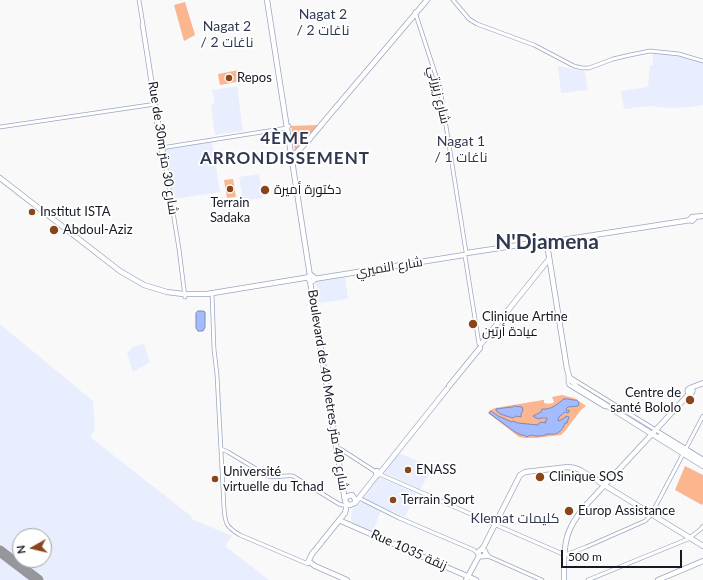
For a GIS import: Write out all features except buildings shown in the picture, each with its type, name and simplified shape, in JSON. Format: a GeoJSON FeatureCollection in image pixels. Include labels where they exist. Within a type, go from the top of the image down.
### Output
{"type":"FeatureCollection","features":[{"type":"Feature","properties":{"kind":"main road","name":"Boulevard de 40 Metres شارع 40 متر"},"geometry":{"type":"LineString","coordinates":[[268,0],[346,501]]}},
{"type":"Feature","properties":{"kind":"main road"},"geometry":{"type":"LineString","coordinates":[[292,156],[329,116],[426,0]]}},
{"type":"Feature","properties":{"kind":"main road","name":"شارع النميري"},"geometry":{"type":"LineString","coordinates":[[0,179],[129,277],[144,285],[185,296],[212,294],[703,217]]}},
{"type":"Feature","properties":{"kind":"main road"},"geometry":{"type":"LineString","coordinates":[[547,242],[568,376],[570,380],[577,387],[653,433],[685,452],[703,460]]}},
{"type":"Feature","properties":{"kind":"main road"},"geometry":{"type":"LineString","coordinates":[[309,563],[312,554],[345,513],[348,496],[354,497],[360,494],[378,473],[549,260]]}},
{"type":"Feature","properties":{"kind":"main road"},"geometry":{"type":"LineString","coordinates":[[564,580],[565,555],[571,525],[581,511],[689,392],[703,385]]}},
{"type":"Feature","properties":{"kind":"main road","name":"Boulevard de 40 Metres شارع 40 متر"},"geometry":{"type":"LineString","coordinates":[[338,449],[345,486],[354,497]]}},
{"type":"Feature","properties":{"kind":"main road"},"geometry":{"type":"LineString","coordinates":[[685,452],[703,467]]}},
{"type":"Feature","properties":{"kind":"main road"},"geometry":{"type":"LineString","coordinates":[[469,578],[519,477],[523,473],[566,467],[580,470],[703,547]]}},
{"type":"Feature","properties":{"kind":"main road"},"geometry":{"type":"LineString","coordinates":[[309,563],[354,503],[354,497]]}},
{"type":"Feature","properties":{"kind":"main road"},"geometry":{"type":"LineString","coordinates":[[346,501],[349,505],[354,503]]}},
{"type":"Feature","properties":{"kind":"main road","name":"Rue 1035 زنقة"},"geometry":{"type":"LineString","coordinates":[[341,521],[476,580]]}},
{"type":"Feature","properties":{"kind":"main road"},"geometry":{"type":"LineString","coordinates":[[658,580],[703,561]]}},
{"type":"Feature","properties":{"kind":"main road"},"geometry":{"type":"LineString","coordinates":[[309,563],[313,568],[341,580]]}},
{"type":"Feature","properties":{"kind":"main road"},"geometry":{"type":"LineString","coordinates":[[309,563],[346,580]]}},
{"type":"Feature","properties":{"kind":"street","name":"Rue de 30m شارع 30 متر"},"geometry":{"type":"LineString","coordinates":[[139,0],[185,296]]}},
{"type":"Feature","properties":{"kind":"street"},"geometry":{"type":"LineString","coordinates":[[453,0],[469,19],[477,24],[534,45],[571,65],[582,68],[590,68],[613,59],[650,51],[679,54],[703,61]]}},
{"type":"Feature","properties":{"kind":"street","name":"شارع زيزرتي"},"geometry":{"type":"LineString","coordinates":[[415,14],[440,88],[480,345]]}},
{"type":"Feature","properties":{"kind":"street"},"geometry":{"type":"LineString","coordinates":[[0,127],[155,104]]}},
{"type":"Feature","properties":{"kind":"street"},"geometry":{"type":"LineString","coordinates":[[162,147],[288,126]]}},
{"type":"Feature","properties":{"kind":"street"},"geometry":{"type":"LineString","coordinates":[[212,294],[224,519],[227,525],[240,535],[309,563]]}},
{"type":"Feature","properties":{"kind":"street"},"geometry":{"type":"LineString","coordinates":[[568,376],[653,433]]}},
{"type":"Feature","properties":{"kind":"street"},"geometry":{"type":"LineString","coordinates":[[568,376],[569,385],[653,433]]}},
{"type":"Feature","properties":{"kind":"street"},"geometry":{"type":"LineString","coordinates":[[338,449],[378,473],[565,555],[644,522],[650,515],[703,416]]}},
{"type":"Feature","properties":{"kind":"street"},"geometry":{"type":"LineString","coordinates":[[221,449],[268,476],[293,476],[339,504],[342,505],[346,501]]}},
{"type":"Feature","properties":{"kind":"street"},"geometry":{"type":"LineString","coordinates":[[354,497],[542,580]]}},
{"type":"Feature","properties":{"kind":"street"},"geometry":{"type":"LineString","coordinates":[[354,503],[358,501],[365,502]]}},
{"type":"Feature","properties":{"kind":"street"},"geometry":{"type":"LineString","coordinates":[[588,580],[689,539],[703,526]]}},
{"type":"Feature","properties":{"kind":"shaded area"},"geometry":{"type":"Polygon","coordinates":[[[185,2],[195,35],[184,41],[174,5],[185,2]]]}},
{"type":"Feature","properties":{"kind":"shaded area"},"geometry":{"type":"Polygon","coordinates":[[[652,52],[683,56],[703,63],[703,105],[671,108],[648,106],[624,109],[621,91],[648,87],[650,65],[653,65],[652,52]]]}},
{"type":"Feature","properties":{"kind":"shaded area"},"geometry":{"type":"Polygon","coordinates":[[[558,66],[585,72],[588,90],[561,93],[558,66]]]}},
{"type":"Feature","properties":{"kind":"shaded area","name":"Repos"},"geometry":{"type":"Polygon","coordinates":[[[239,70],[241,81],[220,85],[218,74],[239,70]]]}},
{"type":"Feature","properties":{"kind":"shaded area"},"geometry":{"type":"Polygon","coordinates":[[[237,86],[243,131],[215,135],[211,104],[215,103],[212,90],[237,86]]]}},
{"type":"Feature","properties":{"kind":"shaded area"},"geometry":{"type":"Polygon","coordinates":[[[318,125],[295,151],[291,126],[318,125]]]}},
{"type":"Feature","properties":{"kind":"shaded area"},"geometry":{"type":"Polygon","coordinates":[[[212,140],[220,192],[174,199],[166,149],[212,140]]]}},
{"type":"Feature","properties":{"kind":"shaded area"},"geometry":{"type":"Polygon","coordinates":[[[259,174],[263,198],[243,201],[239,177],[259,174]]]}},
{"type":"Feature","properties":{"kind":"shaded area","name":"Terrain Sadaka"},"geometry":{"type":"Polygon","coordinates":[[[233,179],[236,197],[227,198],[224,180],[233,179]]]}},
{"type":"Feature","properties":{"kind":"shaded area"},"geometry":{"type":"Polygon","coordinates":[[[345,276],[348,299],[319,303],[316,281],[345,276]]]}},
{"type":"Feature","properties":{"kind":"shaded area"},"geometry":{"type":"Polygon","coordinates":[[[0,324],[93,401],[95,430],[90,437],[191,516],[192,519],[232,536],[225,546],[269,580],[0,580],[0,324]]]}},
{"type":"Feature","properties":{"kind":"shaded area"},"geometry":{"type":"Polygon","coordinates":[[[144,344],[150,362],[133,372],[127,353],[133,347],[144,344]]]}},
{"type":"Feature","properties":{"kind":"shaded area"},"geometry":{"type":"Polygon","coordinates":[[[562,395],[574,398],[586,406],[561,435],[535,438],[519,437],[488,413],[495,408],[543,400],[544,403],[553,403],[552,397],[562,395]]]}},
{"type":"Feature","properties":{"kind":"shaded area","name":"ENASS"},"geometry":{"type":"Polygon","coordinates":[[[398,453],[433,467],[420,489],[383,472],[398,453]]]}},
{"type":"Feature","properties":{"kind":"shaded area"},"geometry":{"type":"Polygon","coordinates":[[[685,466],[703,475],[702,505],[675,490],[685,466]]]}},
{"type":"Feature","properties":{"kind":"shaded area"},"geometry":{"type":"Polygon","coordinates":[[[378,477],[416,493],[405,517],[363,498],[378,477]]]}},
{"type":"Feature","properties":{"kind":"shaded area"},"geometry":{"type":"Polygon","coordinates":[[[364,502],[381,511],[372,533],[355,525],[351,521],[353,509],[357,504],[364,502]]]}},
{"type":"Feature","properties":{"kind":"water"},"geometry":{"type":"Polygon","coordinates":[[[198,311],[205,312],[205,327],[203,331],[198,331],[196,328],[196,313],[198,311]]]}},
{"type":"Feature","properties":{"kind":"water"},"geometry":{"type":"Polygon","coordinates":[[[564,399],[577,400],[579,403],[578,406],[568,407],[566,409],[567,411],[569,410],[569,412],[565,412],[559,417],[558,421],[567,416],[569,417],[562,430],[555,434],[542,436],[530,435],[527,437],[515,432],[489,413],[491,411],[512,422],[538,425],[541,422],[546,423],[545,421],[547,418],[539,419],[533,416],[541,412],[542,409],[552,408],[564,399]]]}},
{"type":"Feature","properties":{"kind":"water"},"geometry":{"type":"Polygon","coordinates":[[[515,406],[522,407],[523,410],[521,417],[516,416],[513,418],[501,414],[496,410],[496,409],[515,406]]]}},
{"type":"Feature","properties":{"kind":"runway"},"geometry":{"type":"LineString","coordinates":[[0,551],[38,580]]}},
{"type":"Feature","properties":{"kind":"place","name":"Repos"},"geometry":{"type":"Point","coordinates":[229,78]}},
{"type":"Feature","properties":{"kind":"place","name":"Terrain Sadaka"},"geometry":{"type":"Point","coordinates":[230,189]}},
{"type":"Feature","properties":{"kind":"place","name":"دكتورة أميرة"},"geometry":{"type":"Point","coordinates":[265,190]}},
{"type":"Feature","properties":{"kind":"place","name":"Institut ISTA"},"geometry":{"type":"Point","coordinates":[32,212]}},
{"type":"Feature","properties":{"kind":"place","name":"Abdoul-Aziz"},"geometry":{"type":"Point","coordinates":[54,230]}},
{"type":"Feature","properties":{"kind":"place","name":"Clinique Artine عيادة أرتين"},"geometry":{"type":"Point","coordinates":[473,324]}},
{"type":"Feature","properties":{"kind":"place","name":"Centre de santé Bololo"},"geometry":{"type":"Point","coordinates":[690,400]}},
{"type":"Feature","properties":{"kind":"place","name":"ENASS"},"geometry":{"type":"Point","coordinates":[408,470]}},
{"type":"Feature","properties":{"kind":"place","name":"Clinique SOS"},"geometry":{"type":"Point","coordinates":[540,477]}},
{"type":"Feature","properties":{"kind":"place","name":"Université virtuelle du Tchad"},"geometry":{"type":"Point","coordinates":[215,479]}},
{"type":"Feature","properties":{"kind":"place","name":"Terrain Sport"},"geometry":{"type":"Point","coordinates":[393,500]}},
{"type":"Feature","properties":{"kind":"place","name":"Europ Assistance"},"geometry":{"type":"Point","coordinates":[569,511]}},
{"type":"Feature","properties":{"kind":"district","name":"Nagat 2 / ناغات 2"},"geometry":{"type":"Point","coordinates":[323,22]}},
{"type":"Feature","properties":{"kind":"district","name":"Nagat 2 / ناغات 2"},"geometry":{"type":"Point","coordinates":[227,34]}},
{"type":"Feature","properties":{"kind":"district","name":"4ÈME ARRONDISSEMENT"},"geometry":{"type":"Point","coordinates":[285,149]}},
{"type":"Feature","properties":{"kind":"district","name":"Nagat 1 / ناغات 1"},"geometry":{"type":"Point","coordinates":[461,150]}},
{"type":"Feature","properties":{"kind":"district","name":"N'Djamena"},"geometry":{"type":"Point","coordinates":[547,242]}},
{"type":"Feature","properties":{"kind":"district","name":"Klemat كليمات"},"geometry":{"type":"Point","coordinates":[515,518]}}]}
